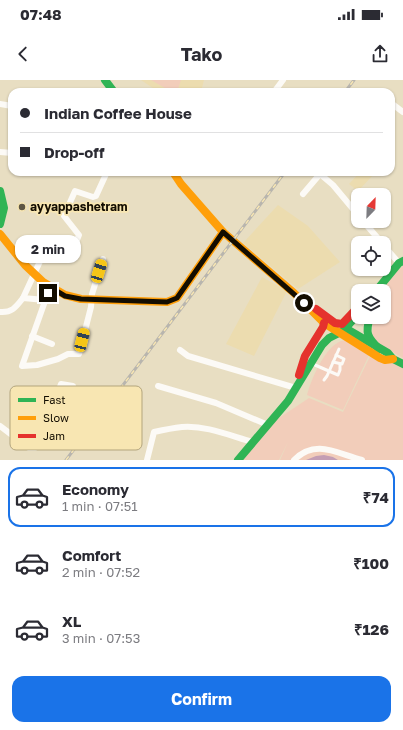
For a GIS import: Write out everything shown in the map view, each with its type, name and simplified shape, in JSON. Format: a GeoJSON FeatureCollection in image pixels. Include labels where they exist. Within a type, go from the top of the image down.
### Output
{"type":"FeatureCollection","features":[{"type":"Feature","properties":{"kind":"main road"},"geometry":{"type":"LineString","coordinates":[[176,176],[225,234],[294,293],[324,323],[388,353],[393,359],[403,364]]}},
{"type":"Feature","properties":{"kind":"main road"},"geometry":{"type":"LineString","coordinates":[[0,191],[4,200],[3,218],[0,224]]}},
{"type":"Feature","properties":{"kind":"main road"},"geometry":{"type":"LineString","coordinates":[[0,234],[32,276],[49,290],[65,296],[91,302],[167,302],[177,298],[225,234]]}},
{"type":"Feature","properties":{"kind":"main road"},"geometry":{"type":"LineString","coordinates":[[381,284],[401,262]]}},
{"type":"Feature","properties":{"kind":"main road"},"geometry":{"type":"LineString","coordinates":[[294,293],[339,324],[345,322],[351,315]]}},
{"type":"Feature","properties":{"kind":"main road"},"geometry":{"type":"LineString","coordinates":[[294,385],[315,365],[328,347],[351,322]]}},
{"type":"Feature","properties":{"kind":"main road"},"geometry":{"type":"LineString","coordinates":[[238,460],[288,401],[303,361],[324,323]]}},
{"type":"Feature","properties":{"kind":"main road"},"geometry":{"type":"LineString","coordinates":[[368,324],[366,331],[367,338],[379,349]]}},
{"type":"Feature","properties":{"kind":"main road"},"geometry":{"type":"LineString","coordinates":[[343,332],[380,358],[385,360],[393,359]]}},
{"type":"Feature","properties":{"kind":"main road"},"geometry":{"type":"LineString","coordinates":[[294,385],[322,345],[329,338],[343,332]]}},
{"type":"Feature","properties":{"kind":"street"},"geometry":{"type":"LineString","coordinates":[[0,312],[13,310],[23,298],[42,257],[49,255],[57,243],[73,250],[79,235],[64,216],[75,191],[94,198],[105,176]]}},
{"type":"Feature","properties":{"kind":"street"},"geometry":{"type":"LineString","coordinates":[[303,194],[318,176]]}},
{"type":"Feature","properties":{"kind":"street"},"geometry":{"type":"LineString","coordinates":[[324,176],[351,207]]}},
{"type":"Feature","properties":{"kind":"street"},"geometry":{"type":"LineString","coordinates":[[369,228],[376,236]]}},
{"type":"Feature","properties":{"kind":"street"},"geometry":{"type":"LineString","coordinates":[[391,253],[401,262]]}},
{"type":"Feature","properties":{"kind":"street"},"geometry":{"type":"LineString","coordinates":[[49,290],[22,366],[36,365],[58,359],[68,354],[79,354],[103,259]]}},
{"type":"Feature","properties":{"kind":"street"},"geometry":{"type":"LineString","coordinates":[[23,298],[45,300]]}},
{"type":"Feature","properties":{"kind":"street"},"geometry":{"type":"LineString","coordinates":[[32,336],[52,344]]}},
{"type":"Feature","properties":{"kind":"street"},"geometry":{"type":"LineString","coordinates":[[180,350],[188,356],[268,380],[294,385]]}},
{"type":"Feature","properties":{"kind":"street"},"geometry":{"type":"LineString","coordinates":[[60,386],[61,384],[73,386]]}},
{"type":"Feature","properties":{"kind":"street"},"geometry":{"type":"LineString","coordinates":[[158,386],[216,403],[268,425]]}},
{"type":"Feature","properties":{"kind":"street"},"geometry":{"type":"LineString","coordinates":[[0,426],[10,434]]}},
{"type":"Feature","properties":{"kind":"street"},"geometry":{"type":"LineString","coordinates":[[147,460],[154,432],[166,429],[183,427],[201,428],[253,442]]}},
{"type":"Feature","properties":{"kind":"street"},"geometry":{"type":"LineString","coordinates":[[294,460],[308,450],[324,449],[362,460]]}},
{"type":"Feature","properties":{"kind":"lane"},"geometry":{"type":"LineString","coordinates":[[324,380],[339,349]]}},
{"type":"Feature","properties":{"kind":"lane"},"geometry":{"type":"LineString","coordinates":[[315,365],[338,375],[340,364],[342,364],[344,359],[336,355]]}},
{"type":"Feature","properties":{"kind":"lane"},"geometry":{"type":"LineString","coordinates":[[333,362],[340,364]]}},
{"type":"Feature","properties":{"kind":"shaded area"},"geometry":{"type":"Polygon","coordinates":[[[141,80],[204,80],[202,88],[153,88],[141,80]]]}},
{"type":"Feature","properties":{"kind":"shaded area"},"geometry":{"type":"Polygon","coordinates":[[[151,80],[181,80],[178,88],[165,88],[151,80]]]}},
{"type":"Feature","properties":{"kind":"shaded area"},"geometry":{"type":"Polygon","coordinates":[[[356,176],[372,176],[361,188],[354,188],[349,184],[356,176]]]}},
{"type":"Feature","properties":{"kind":"shaded area"},"geometry":{"type":"Polygon","coordinates":[[[278,205],[308,226],[340,262],[298,289],[243,243],[278,205]]]}},
{"type":"Feature","properties":{"kind":"shaded area"},"geometry":{"type":"Polygon","coordinates":[[[403,266],[403,358],[372,340],[373,324],[391,324],[391,284],[386,284],[390,277],[403,266]]]}},
{"type":"Feature","properties":{"kind":"shaded area"},"geometry":{"type":"Polygon","coordinates":[[[262,277],[287,291],[254,356],[226,344],[262,277]]]}},
{"type":"Feature","properties":{"kind":"shaded area"},"geometry":{"type":"Polygon","coordinates":[[[345,340],[351,340],[371,351],[343,410],[307,395],[315,372],[324,357],[335,344],[345,340]]]}},
{"type":"Feature","properties":{"kind":"shaded area"},"geometry":{"type":"Polygon","coordinates":[[[372,352],[403,368],[403,460],[338,460],[333,457],[306,460],[280,460],[288,442],[279,460],[239,460],[276,420],[309,398],[343,412],[372,352]]]}},
{"type":"Feature","properties":{"kind":"shaded area"},"geometry":{"type":"Polygon","coordinates":[[[324,455],[338,460],[306,460],[316,456],[324,455]]]}},
{"type":"Feature","properties":{"kind":"railway"},"geometry":{"type":"LineString","coordinates":[[348,88],[354,80]]}},
{"type":"Feature","properties":{"kind":"railway"},"geometry":{"type":"LineString","coordinates":[[122,386],[282,176]]}},
{"type":"Feature","properties":{"kind":"railway"},"geometry":{"type":"LineString","coordinates":[[66,460],[74,450]]}},
{"type":"Feature","properties":{"kind":"traffic: fast"},"geometry":{"type":"LineString","coordinates":[[105,80],[111,88]]}},
{"type":"Feature","properties":{"kind":"traffic: fast"},"geometry":{"type":"LineString","coordinates":[[0,191],[4,208],[0,224]]}},
{"type":"Feature","properties":{"kind":"traffic: fast"},"geometry":{"type":"LineString","coordinates":[[382,284],[399,263],[403,261]]}},
{"type":"Feature","properties":{"kind":"traffic: fast"},"geometry":{"type":"LineString","coordinates":[[238,460],[288,401],[322,345],[329,338],[343,331],[351,322]]}},
{"type":"Feature","properties":{"kind":"traffic: fast"},"geometry":{"type":"LineString","coordinates":[[369,324],[368,334],[379,349]]}},
{"type":"Feature","properties":{"kind":"traffic: fast"},"geometry":{"type":"LineString","coordinates":[[345,328],[388,353],[393,359],[403,364]]}},
{"type":"Feature","properties":{"kind":"traffic: slow"},"geometry":{"type":"LineString","coordinates":[[176,176],[223,232],[294,293],[324,323],[380,358],[385,360],[393,359]]}},
{"type":"Feature","properties":{"kind":"traffic: slow"},"geometry":{"type":"LineString","coordinates":[[0,234],[25,265],[43,282],[65,295],[81,299],[167,302],[177,298],[223,232]]}},
{"type":"Feature","properties":{"kind":"traffic: jam"},"geometry":{"type":"LineString","coordinates":[[316,309],[335,323],[342,324],[351,314]]}},
{"type":"Feature","properties":{"kind":"traffic: jam"},"geometry":{"type":"LineString","coordinates":[[299,375],[305,356],[324,323]]}},
{"type":"Feature","properties":{"kind":"place","name":"ayyappashetram"},"geometry":{"type":"Point","coordinates":[22,207]}},
{"type":"Feature","properties":{"kind":"route"},"geometry":{"type":"LineString","coordinates":[[48,293],[50,287],[65,296],[81,299],[167,302],[177,298],[223,232],[304,303]]}}]}
